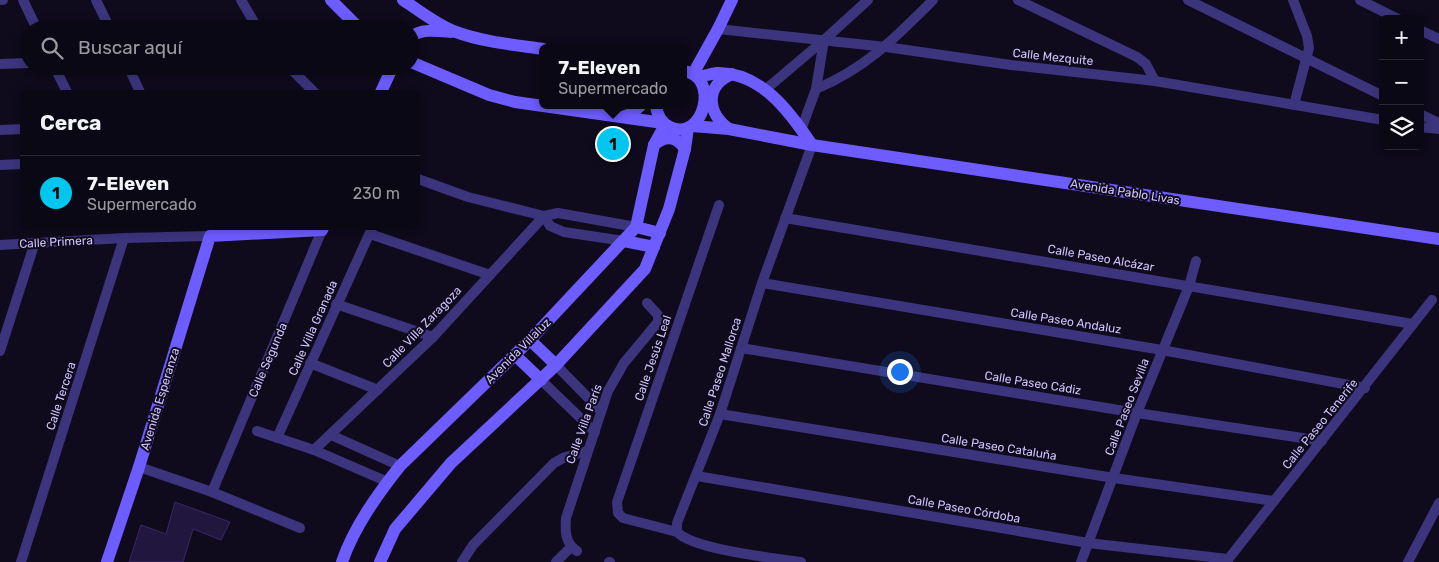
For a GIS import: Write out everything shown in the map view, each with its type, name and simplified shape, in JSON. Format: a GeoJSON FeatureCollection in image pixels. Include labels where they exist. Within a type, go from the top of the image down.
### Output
{"type":"FeatureCollection","features":[{"type":"Feature","properties":{"kind":"street"},"geometry":{"type":"LineString","coordinates":[[24,0],[33,20]]}},
{"type":"Feature","properties":{"kind":"street"},"geometry":{"type":"LineString","coordinates":[[96,0],[106,20]]}},
{"type":"Feature","properties":{"kind":"street"},"geometry":{"type":"LineString","coordinates":[[241,0],[253,20]]}},
{"type":"Feature","properties":{"kind":"street"},"geometry":{"type":"LineString","coordinates":[[331,0],[351,20]]}},
{"type":"Feature","properties":{"kind":"street"},"geometry":{"type":"LineString","coordinates":[[403,0],[456,32]]}},
{"type":"Feature","properties":{"kind":"street"},"geometry":{"type":"LineString","coordinates":[[691,74],[718,29],[732,0]]}},
{"type":"Feature","properties":{"kind":"street"},"geometry":{"type":"LineString","coordinates":[[765,90],[868,0]]}},
{"type":"Feature","properties":{"kind":"street"},"geometry":{"type":"LineString","coordinates":[[816,89],[833,82],[857,68],[886,47],[933,0]]}},
{"type":"Feature","properties":{"kind":"street"},"geometry":{"type":"LineString","coordinates":[[1018,0],[1137,57],[1146,64],[1156,81]]}},
{"type":"Feature","properties":{"kind":"street"},"geometry":{"type":"LineString","coordinates":[[1188,0],[1379,94]]}},
{"type":"Feature","properties":{"kind":"street"},"geometry":{"type":"LineString","coordinates":[[1293,0],[1307,36],[1308,48],[1294,105]]}},
{"type":"Feature","properties":{"kind":"street"},"geometry":{"type":"LineString","coordinates":[[1360,0],[1390,15]]}},
{"type":"Feature","properties":{"kind":"street","name":"Calle Mezquite"},"geometry":{"type":"LineString","coordinates":[[718,29],[886,47],[1011,65],[1156,81],[1379,119]]}},
{"type":"Feature","properties":{"kind":"street"},"geometry":{"type":"LineString","coordinates":[[420,33],[456,32],[539,48]]}},
{"type":"Feature","properties":{"kind":"street"},"geometry":{"type":"LineString","coordinates":[[1424,32],[1439,39]]}},
{"type":"Feature","properties":{"kind":"street"},"geometry":{"type":"LineString","coordinates":[[802,130],[816,89],[824,40]]}},
{"type":"Feature","properties":{"kind":"street"},"geometry":{"type":"LineString","coordinates":[[0,64],[20,63]]}},
{"type":"Feature","properties":{"kind":"street"},"geometry":{"type":"LineString","coordinates":[[420,66],[489,95],[515,102],[539,105]]}},
{"type":"Feature","properties":{"kind":"street"},"geometry":{"type":"LineString","coordinates":[[691,74],[732,74],[752,80],[785,109],[812,145]]}},
{"type":"Feature","properties":{"kind":"street"},"geometry":{"type":"LineString","coordinates":[[380,562],[394,529],[452,463],[556,365],[645,269],[670,209],[690,127],[700,117],[705,93],[701,82],[691,74]]}},
{"type":"Feature","properties":{"kind":"street"},"geometry":{"type":"LineString","coordinates":[[729,129],[718,120],[712,103],[714,87],[718,82],[732,74]]}},
{"type":"Feature","properties":{"kind":"street"},"geometry":{"type":"LineString","coordinates":[[58,75],[66,90]]}},
{"type":"Feature","properties":{"kind":"street"},"geometry":{"type":"LineString","coordinates":[[132,75],[139,90]]}},
{"type":"Feature","properties":{"kind":"street"},"geometry":{"type":"LineString","coordinates":[[297,75],[312,90]]}},
{"type":"Feature","properties":{"kind":"street"},"geometry":{"type":"LineString","coordinates":[[382,90],[389,75]]}},
{"type":"Feature","properties":{"kind":"street"},"geometry":{"type":"LineString","coordinates":[[564,109],[664,124]]}},
{"type":"Feature","properties":{"kind":"street"},"geometry":{"type":"LineString","coordinates":[[619,117],[631,114],[637,109]]}},
{"type":"Feature","properties":{"kind":"street"},"geometry":{"type":"LineString","coordinates":[[657,109],[659,118],[664,124]]}},
{"type":"Feature","properties":{"kind":"street"},"geometry":{"type":"LineString","coordinates":[[1424,116],[1439,124]]}},
{"type":"Feature","properties":{"kind":"street"},"geometry":{"type":"LineString","coordinates":[[636,227],[654,145],[664,124]]}},
{"type":"Feature","properties":{"kind":"street","name":"Avenida Pablo Livas"},"geometry":{"type":"LineString","coordinates":[[664,124],[680,130],[690,127],[729,129],[812,145],[1439,239]]}},
{"type":"Feature","properties":{"kind":"street"},"geometry":{"type":"LineString","coordinates":[[1424,127],[1439,129]]}},
{"type":"Feature","properties":{"kind":"street"},"geometry":{"type":"LineString","coordinates":[[0,130],[20,129]]}},
{"type":"Feature","properties":{"kind":"street"},"geometry":{"type":"LineString","coordinates":[[654,145],[661,139],[668,138],[681,143],[685,149]]}},
{"type":"Feature","properties":{"kind":"street","name":"Calle Paseo Mallorca"},"geometry":{"type":"LineString","coordinates":[[677,532],[677,522],[697,476],[720,414],[762,283],[812,145]]}},
{"type":"Feature","properties":{"kind":"street"},"geometry":{"type":"LineString","coordinates":[[0,166],[20,164]]}},
{"type":"Feature","properties":{"kind":"street"},"geometry":{"type":"LineString","coordinates":[[420,180],[468,197],[544,216],[558,212],[660,233]]}},
{"type":"Feature","properties":{"kind":"street","name":"Calle Jesús Leal"},"geometry":{"type":"LineString","coordinates":[[677,532],[623,518],[618,513],[617,502],[719,205]]}},
{"type":"Feature","properties":{"kind":"street"},"geometry":{"type":"LineString","coordinates":[[544,216],[550,226],[564,232],[624,240],[654,247]]}},
{"type":"Feature","properties":{"kind":"street","name":"Calle Villa Zaragoza"},"geometry":{"type":"LineString","coordinates":[[314,450],[433,336],[544,216]]}},
{"type":"Feature","properties":{"kind":"street","name":"Calle Paseo Alcázar"},"geometry":{"type":"LineString","coordinates":[[785,218],[1413,324]]}},
{"type":"Feature","properties":{"kind":"street","name":"Avenida Villaluz"},"geometry":{"type":"LineString","coordinates":[[342,562],[358,525],[400,466],[530,340],[636,227]]}},
{"type":"Feature","properties":{"kind":"street","name":"Calle Primera"},"geometry":{"type":"LineString","coordinates":[[0,245],[306,230]]}},
{"type":"Feature","properties":{"kind":"street","name":"Calle Segunda"},"geometry":{"type":"LineString","coordinates":[[212,492],[322,230]]}},
{"type":"Feature","properties":{"kind":"street"},"geometry":{"type":"LineString","coordinates":[[371,231],[490,275]]}},
{"type":"Feature","properties":{"kind":"street","name":"Calle Villa Granada"},"geometry":{"type":"LineString","coordinates":[[277,438],[336,304],[371,231]]}},
{"type":"Feature","properties":{"kind":"street","name":"Avenida Esperanza"},"geometry":{"type":"LineString","coordinates":[[106,562],[139,466],[210,236]]}},
{"type":"Feature","properties":{"kind":"street","name":"Calle Tercera"},"geometry":{"type":"LineString","coordinates":[[21,562],[124,238]]}},
{"type":"Feature","properties":{"kind":"street"},"geometry":{"type":"LineString","coordinates":[[0,351],[35,242]]}},
{"type":"Feature","properties":{"kind":"street","name":"Calle Paseo Sevilla"},"geometry":{"type":"LineString","coordinates":[[1081,562],[1162,350],[1189,286],[1196,261]]}},
{"type":"Feature","properties":{"kind":"street","name":"Calle Paseo Andaluz"},"geometry":{"type":"LineString","coordinates":[[762,283],[1162,350],[1364,388]]}},
{"type":"Feature","properties":{"kind":"street","name":"Calle Paseo Tenerife"},"geometry":{"type":"LineString","coordinates":[[1227,561],[1432,300]]}},
{"type":"Feature","properties":{"kind":"street"},"geometry":{"type":"LineString","coordinates":[[336,304],[433,336]]}},
{"type":"Feature","properties":{"kind":"street","name":"Calle Villa París"},"geometry":{"type":"LineString","coordinates":[[556,562],[574,549],[565,533],[566,518],[600,410],[616,375],[658,322],[658,315],[647,304]]}},
{"type":"Feature","properties":{"kind":"street"},"geometry":{"type":"LineString","coordinates":[[530,340],[600,410]]}},
{"type":"Feature","properties":{"kind":"street","name":"Calle Paseo Cádiz"},"geometry":{"type":"LineString","coordinates":[[741,348],[1322,441]]}},
{"type":"Feature","properties":{"kind":"street"},"geometry":{"type":"LineString","coordinates":[[515,355],[594,432]]}},
{"type":"Feature","properties":{"kind":"street"},"geometry":{"type":"LineString","coordinates":[[310,363],[378,390]]}},
{"type":"Feature","properties":{"kind":"street","name":"Calle Paseo Cataluña"},"geometry":{"type":"LineString","coordinates":[[720,414],[1114,478],[1274,501]]}},
{"type":"Feature","properties":{"kind":"street"},"geometry":{"type":"LineString","coordinates":[[257,431],[314,450],[388,482]]}},
{"type":"Feature","properties":{"kind":"street"},"geometry":{"type":"LineString","coordinates":[[331,435],[400,466]]}},
{"type":"Feature","properties":{"kind":"street"},"geometry":{"type":"LineString","coordinates":[[462,562],[473,545],[554,463],[586,451]]}},
{"type":"Feature","properties":{"kind":"street"},"geometry":{"type":"LineString","coordinates":[[139,466],[212,492],[300,528]]}},
{"type":"Feature","properties":{"kind":"street","name":"Calle Paseo Córdoba"},"geometry":{"type":"LineString","coordinates":[[697,476],[1088,542],[1227,561]]}},
{"type":"Feature","properties":{"kind":"street"},"geometry":{"type":"LineString","coordinates":[[1411,561],[1439,503]]}},
{"type":"Feature","properties":{"kind":"street"},"geometry":{"type":"LineString","coordinates":[[677,532],[682,537],[710,547],[801,562]]}},
{"type":"Feature","properties":{"kind":"building"},"geometry":{"type":"Polygon","coordinates":[[[175,502],[230,522],[221,540],[193,529],[183,562],[129,562],[141,525],[166,534],[175,502]]]}},
{"type":"Feature","properties":{"kind":"place","name":"7-Eleven"},"geometry":{"type":"Point","coordinates":[613,144]}}]}
